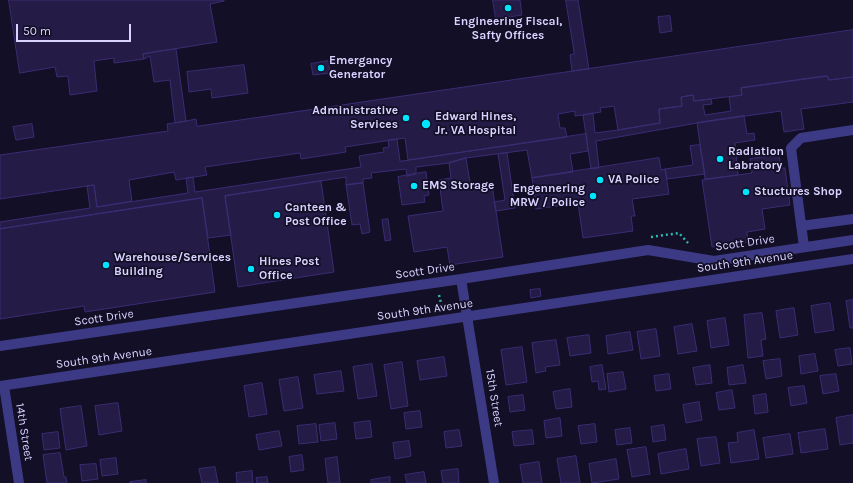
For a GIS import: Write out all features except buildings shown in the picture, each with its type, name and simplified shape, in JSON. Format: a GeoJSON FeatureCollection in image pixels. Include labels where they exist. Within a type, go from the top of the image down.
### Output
{"type":"FeatureCollection","features":[{"type":"Feature","properties":{"kind":"street"},"geometry":{"type":"LineString","coordinates":[[804,247],[791,148],[801,138],[853,130]]}},
{"type":"Feature","properties":{"kind":"street"},"geometry":{"type":"LineString","coordinates":[[801,226],[853,219]]}},
{"type":"Feature","properties":{"kind":"street","name":"Scott Drive"},"geometry":{"type":"LineString","coordinates":[[0,346],[461,279],[648,250],[714,261],[853,240]]}},
{"type":"Feature","properties":{"kind":"street","name":"South 9th Avenue"},"geometry":{"type":"LineString","coordinates":[[2,386],[853,259]]}},
{"type":"Feature","properties":{"kind":"street","name":"15th Street"},"geometry":{"type":"LineString","coordinates":[[461,279],[494,483]]}},
{"type":"Feature","properties":{"kind":"street","name":"14th Street"},"geometry":{"type":"LineString","coordinates":[[2,386],[19,483]]}},
{"type":"Feature","properties":{"kind":"place","name":"Engineering Fiscal, Safty Offices"},"geometry":{"type":"Point","coordinates":[508,8]}},
{"type":"Feature","properties":{"kind":"place","name":"Emergancy Generator"},"geometry":{"type":"Point","coordinates":[321,68]}},
{"type":"Feature","properties":{"kind":"place","name":"Administrative Services"},"geometry":{"type":"Point","coordinates":[406,118]}},
{"type":"Feature","properties":{"kind":"place","name":"Edward Hines, Jr. VA Hospital"},"geometry":{"type":"Point","coordinates":[426,124]}},
{"type":"Feature","properties":{"kind":"place","name":"Radiation Labratory"},"geometry":{"type":"Point","coordinates":[720,159]}},
{"type":"Feature","properties":{"kind":"place","name":"VA Police"},"geometry":{"type":"Point","coordinates":[600,180]}},
{"type":"Feature","properties":{"kind":"place","name":"EMS Storage"},"geometry":{"type":"Point","coordinates":[414,186]}},
{"type":"Feature","properties":{"kind":"place","name":"Stuctures Shop"},"geometry":{"type":"Point","coordinates":[746,192]}},
{"type":"Feature","properties":{"kind":"place","name":"Engennering MRW / Police"},"geometry":{"type":"Point","coordinates":[593,196]}},
{"type":"Feature","properties":{"kind":"place","name":"Canteen & Post Office"},"geometry":{"type":"Point","coordinates":[277,215]}},
{"type":"Feature","properties":{"kind":"place","name":"Warehouse/Services Building"},"geometry":{"type":"Point","coordinates":[106,265]}},
{"type":"Feature","properties":{"kind":"place","name":"Hines Post Office"},"geometry":{"type":"Point","coordinates":[251,269]}}]}
